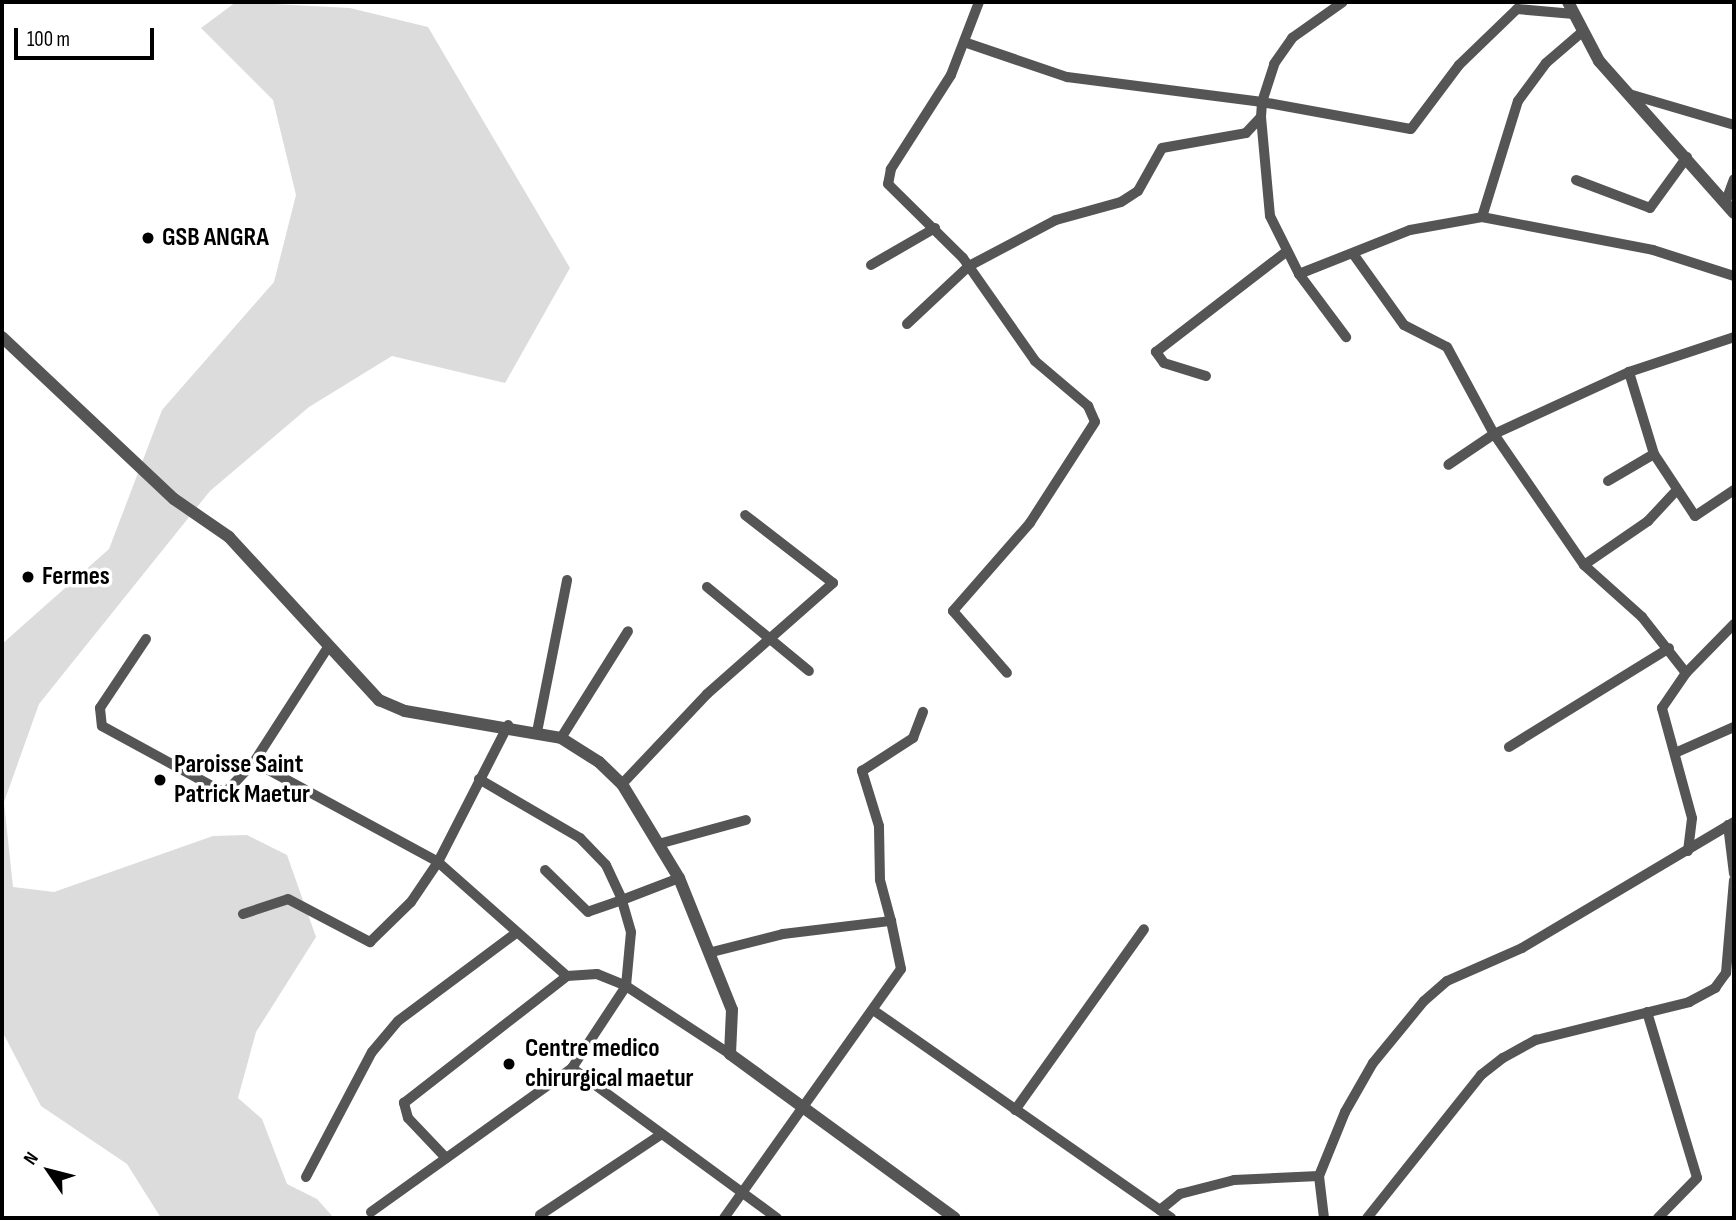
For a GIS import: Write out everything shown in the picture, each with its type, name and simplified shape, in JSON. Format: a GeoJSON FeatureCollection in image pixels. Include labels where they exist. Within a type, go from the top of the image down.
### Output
{"type":"FeatureCollection","features":[{"type":"Feature","properties":{"kind":"street"},"geometry":{"type":"LineString","coordinates":[[979,2],[951,75],[891,169],[888,184],[935,228],[969,266],[1035,361],[1094,413],[1072,467],[953,611],[1007,673]]}},
{"type":"Feature","properties":{"kind":"street"},"geometry":{"type":"LineString","coordinates":[[1343,2],[1292,38],[1274,64],[1262,102],[1261,117],[1270,216],[1299,274],[1346,337]]}},
{"type":"Feature","properties":{"kind":"street"},"geometry":{"type":"LineString","coordinates":[[964,42],[1067,76],[1262,102],[1411,129],[1460,65],[1517,9],[1571,8],[1581,32],[1629,94],[1734,212]]}},
{"type":"Feature","properties":{"kind":"street"},"geometry":{"type":"LineString","coordinates":[[1482,217],[1518,102],[1546,62],[1581,32]]}},
{"type":"Feature","properties":{"kind":"street"},"geometry":{"type":"LineString","coordinates":[[1629,94],[1734,125]]}},
{"type":"Feature","properties":{"kind":"street"},"geometry":{"type":"LineString","coordinates":[[907,324],[969,266],[1056,220],[1121,202],[1138,191],[1162,148],[1231,139],[1261,117]]}},
{"type":"Feature","properties":{"kind":"street"},"geometry":{"type":"LineString","coordinates":[[1576,180],[1650,208],[1687,157]]}},
{"type":"Feature","properties":{"kind":"street"},"geometry":{"type":"LineString","coordinates":[[1726,201],[1734,179]]}},
{"type":"Feature","properties":{"kind":"street"},"geometry":{"type":"LineString","coordinates":[[1299,274],[1354,255],[1410,230],[1482,217],[1653,250],[1734,276]]}},
{"type":"Feature","properties":{"kind":"street"},"geometry":{"type":"LineString","coordinates":[[872,265],[935,228]]}},
{"type":"Feature","properties":{"kind":"street"},"geometry":{"type":"LineString","coordinates":[[1206,376],[1164,363],[1156,352],[1286,252]]}},
{"type":"Feature","properties":{"kind":"street"},"geometry":{"type":"LineString","coordinates":[[1354,255],[1404,325],[1447,347],[1494,434],[1584,565],[1669,648],[1686,673]]}},
{"type":"Feature","properties":{"kind":"street"},"geometry":{"type":"LineString","coordinates":[[2,337],[174,499],[229,537],[328,647],[391,708],[508,725],[561,738],[622,784],[662,843],[712,952],[732,1010],[730,1054]]}},
{"type":"Feature","properties":{"kind":"street"},"geometry":{"type":"LineString","coordinates":[[1448,465],[1494,434],[1629,372],[1734,337]]}},
{"type":"Feature","properties":{"kind":"street"},"geometry":{"type":"LineString","coordinates":[[1629,372],[1654,454],[1674,493],[1696,516],[1734,489]]}},
{"type":"Feature","properties":{"kind":"street"},"geometry":{"type":"LineString","coordinates":[[1608,481],[1654,454]]}},
{"type":"Feature","properties":{"kind":"street"},"geometry":{"type":"LineString","coordinates":[[1584,565],[1648,521],[1674,493]]}},
{"type":"Feature","properties":{"kind":"street"},"geometry":{"type":"LineString","coordinates":[[622,784],[769,638],[832,583],[745,514]]}},
{"type":"Feature","properties":{"kind":"street"},"geometry":{"type":"LineString","coordinates":[[537,732],[567,580]]}},
{"type":"Feature","properties":{"kind":"street"},"geometry":{"type":"LineString","coordinates":[[707,587],[809,671]]}},
{"type":"Feature","properties":{"kind":"street"},"geometry":{"type":"LineString","coordinates":[[1688,851],[1692,818],[1662,708],[1686,673],[1734,624]]}},
{"type":"Feature","properties":{"kind":"street"},"geometry":{"type":"LineString","coordinates":[[561,738],[628,631]]}},
{"type":"Feature","properties":{"kind":"street"},"geometry":{"type":"LineString","coordinates":[[146,639],[100,708],[102,726],[225,793],[254,762],[328,647]]}},
{"type":"Feature","properties":{"kind":"street"},"geometry":{"type":"LineString","coordinates":[[1509,747],[1669,648]]}},
{"type":"Feature","properties":{"kind":"street"},"geometry":{"type":"LineString","coordinates":[[723,1218],[900,979],[891,921],[880,880],[879,826],[862,771],[913,738],[923,712]]}},
{"type":"Feature","properties":{"kind":"street"},"geometry":{"type":"LineString","coordinates":[[243,914],[288,900],[370,942],[411,902],[438,862],[508,725]]}},
{"type":"Feature","properties":{"kind":"street"},"geometry":{"type":"LineString","coordinates":[[1675,753],[1734,727]]}},
{"type":"Feature","properties":{"kind":"street"},"geometry":{"type":"LineString","coordinates":[[254,762],[438,862],[567,976]]}},
{"type":"Feature","properties":{"kind":"street"},"geometry":{"type":"LineString","coordinates":[[371,1212],[572,1068],[626,986],[631,932],[622,900],[606,865],[580,838],[479,779]]}},
{"type":"Feature","properties":{"kind":"street"},"geometry":{"type":"LineString","coordinates":[[662,843],[746,820]]}},
{"type":"Feature","properties":{"kind":"street"},"geometry":{"type":"LineString","coordinates":[[1324,1218],[1319,1176],[1373,1063],[1424,1001],[1447,981],[1522,948],[1731,823],[1734,874]]}},
{"type":"Feature","properties":{"kind":"street"},"geometry":{"type":"LineString","coordinates":[[545,870],[588,912],[679,878]]}},
{"type":"Feature","properties":{"kind":"street"},"geometry":{"type":"LineString","coordinates":[[1367,1218],[1488,1069],[1536,1040],[1701,996],[1730,974],[1734,880]]}},
{"type":"Feature","properties":{"kind":"street"},"geometry":{"type":"LineString","coordinates":[[712,952],[783,934],[891,921]]}},
{"type":"Feature","properties":{"kind":"street"},"geometry":{"type":"LineString","coordinates":[[1015,1110],[1144,929]]}},
{"type":"Feature","properties":{"kind":"street"},"geometry":{"type":"LineString","coordinates":[[306,1177],[372,1052],[398,1021],[516,933]]}},
{"type":"Feature","properties":{"kind":"street"},"geometry":{"type":"LineString","coordinates":[[446,1158],[408,1118],[404,1103],[567,976],[597,974],[626,986],[730,1054],[803,1112],[955,1218]]}},
{"type":"Feature","properties":{"kind":"street"},"geometry":{"type":"LineString","coordinates":[[876,1012],[1171,1218]]}},
{"type":"Feature","properties":{"kind":"street"},"geometry":{"type":"LineString","coordinates":[[1647,1012],[1697,1178],[1658,1218]]}},
{"type":"Feature","properties":{"kind":"street"},"geometry":{"type":"LineString","coordinates":[[572,1068],[743,1191],[776,1218]]}},
{"type":"Feature","properties":{"kind":"street"},"geometry":{"type":"LineString","coordinates":[[540,1215],[662,1134]]}},
{"type":"Feature","properties":{"kind":"street"},"geometry":{"type":"LineString","coordinates":[[1160,1210],[1180,1194],[1234,1180],[1319,1176]]}},
{"type":"Feature","properties":{"kind":"shaded area"},"geometry":{"type":"Polygon","coordinates":[[[236,2],[350,8],[428,27],[570,268],[505,383],[392,356],[309,407],[210,491],[39,704],[4,802],[13,887],[54,892],[213,836],[247,835],[287,855],[316,937],[256,1032],[238,1098],[262,1119],[287,1184],[317,1199],[334,1218],[161,1218],[127,1164],[41,1106],[2,1031],[2,644],[109,549],[162,410],[274,282],[296,195],[273,100],[201,28],[236,2]]]}},
{"type":"Feature","properties":{"kind":"place","name":"GSB ANGRA"},"geometry":{"type":"Point","coordinates":[148,238]}},
{"type":"Feature","properties":{"kind":"place","name":"Fermes"},"geometry":{"type":"Point","coordinates":[28,577]}},
{"type":"Feature","properties":{"kind":"place","name":"Paroisse Saint Patrick Maetur"},"geometry":{"type":"Point","coordinates":[160,780]}},
{"type":"Feature","properties":{"kind":"place","name":"Centre medico chirurgical maetur"},"geometry":{"type":"Point","coordinates":[509,1064]}}]}
